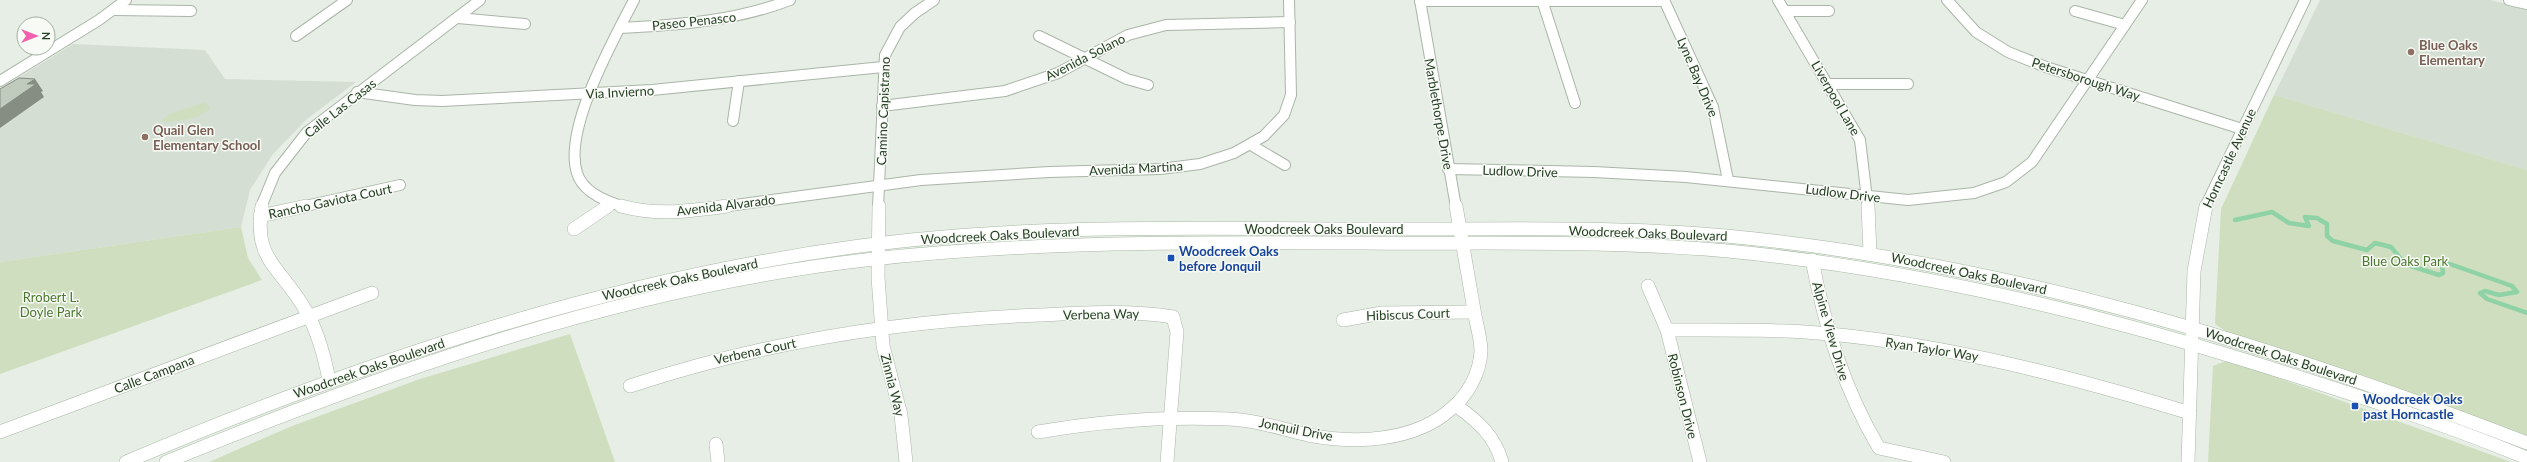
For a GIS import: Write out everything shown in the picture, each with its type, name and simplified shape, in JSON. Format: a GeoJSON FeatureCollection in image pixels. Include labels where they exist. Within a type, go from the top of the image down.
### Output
{"type":"FeatureCollection","features":[{"type":"Feature","properties":{"kind":"street"},"geometry":{"type":"LineString","coordinates":[[0,81],[114,10],[126,0]]}},
{"type":"Feature","properties":{"kind":"street"},"geometry":{"type":"LineString","coordinates":[[296,36],[347,0]]}},
{"type":"Feature","properties":{"kind":"street","name":"Calle Las Casas"},"geometry":{"type":"LineString","coordinates":[[333,395],[328,369],[308,316],[266,255],[261,241],[260,216],[267,188],[294,145],[321,119],[458,18],[480,0]]}},
{"type":"Feature","properties":{"kind":"street","name":"Avenida Alvarado"},"geometry":{"type":"LineString","coordinates":[[634,0],[589,94],[575,147],[576,168],[580,179],[590,190],[612,203],[650,211],[699,211],[880,184]]}},
{"type":"Feature","properties":{"kind":"street","name":"Paseo Penasco"},"geometry":{"type":"LineString","coordinates":[[620,28],[706,23],[734,18],[790,0]]}},
{"type":"Feature","properties":{"kind":"street","name":"Camino Capistrano"},"geometry":{"type":"LineString","coordinates":[[880,259],[880,184],[883,67],[885,52],[898,28],[934,0]]}},
{"type":"Feature","properties":{"kind":"street","name":"Avenida Martina"},"geometry":{"type":"LineString","coordinates":[[880,184],[1007,174],[1183,167],[1216,159],[1251,145],[1275,126],[1288,105],[1291,95],[1289,0]]}},
{"type":"Feature","properties":{"kind":"street"},"geometry":{"type":"LineString","coordinates":[[1420,0],[1664,0]]}},
{"type":"Feature","properties":{"kind":"street","name":"Marblethorpe Drive"},"geometry":{"type":"LineString","coordinates":[[1420,0],[1461,242]]}},
{"type":"Feature","properties":{"kind":"street"},"geometry":{"type":"LineString","coordinates":[[1542,0],[1575,104]]}},
{"type":"Feature","properties":{"kind":"street","name":"Lyne Bay Drive"},"geometry":{"type":"LineString","coordinates":[[1664,0],[1713,107],[1728,180]]}},
{"type":"Feature","properties":{"kind":"street","name":"Liverpool Lane"},"geometry":{"type":"LineString","coordinates":[[1778,0],[1860,140],[1868,197],[1870,253]]}},
{"type":"Feature","properties":{"kind":"street","name":"Petersborough Way"},"geometry":{"type":"LineString","coordinates":[[1947,0],[1976,32],[1990,42],[2028,60],[2242,128]]}},
{"type":"Feature","properties":{"kind":"street","name":"Ludlow Drive"},"geometry":{"type":"LineString","coordinates":[[1448,169],[1594,172],[1728,180],[1868,197],[1908,200],[1950,197],[1984,190],[2013,178],[2032,162],[2142,0]]}},
{"type":"Feature","properties":{"kind":"street","name":"Horncastle Avenue"},"geometry":{"type":"LineString","coordinates":[[2192,344],[2194,271],[2202,235],[2204,210],[2242,128],[2305,0]]}},
{"type":"Feature","properties":{"kind":"street"},"geometry":{"type":"LineString","coordinates":[[2509,0],[2527,4]]}},
{"type":"Feature","properties":{"kind":"street"},"geometry":{"type":"LineString","coordinates":[[114,10],[191,11]]}},
{"type":"Feature","properties":{"kind":"street"},"geometry":{"type":"LineString","coordinates":[[1785,11],[1829,10]]}},
{"type":"Feature","properties":{"kind":"street"},"geometry":{"type":"LineString","coordinates":[[2075,11],[2125,26]]}},
{"type":"Feature","properties":{"kind":"street"},"geometry":{"type":"LineString","coordinates":[[458,18],[525,24]]}},
{"type":"Feature","properties":{"kind":"street","name":"Avenida Solano"},"geometry":{"type":"LineString","coordinates":[[882,106],[1005,91],[1034,82],[1085,60],[1128,36],[1166,25],[1290,22]]}},
{"type":"Feature","properties":{"kind":"street"},"geometry":{"type":"LineString","coordinates":[[1039,36],[1085,60],[1127,79],[1148,85]]}},
{"type":"Feature","properties":{"kind":"street","name":"Via Invierno"},"geometry":{"type":"LineString","coordinates":[[357,92],[442,101],[589,94],[739,82],[883,67]]}},
{"type":"Feature","properties":{"kind":"street"},"geometry":{"type":"LineString","coordinates":[[733,121],[739,82]]}},
{"type":"Feature","properties":{"kind":"street"},"geometry":{"type":"LineString","coordinates":[[1828,84],[1908,84]]}},
{"type":"Feature","properties":{"kind":"street"},"geometry":{"type":"LineString","coordinates":[[1251,145],[1285,165]]}},
{"type":"Feature","properties":{"kind":"street","name":"Rancho Gaviota Court"},"geometry":{"type":"LineString","coordinates":[[260,216],[400,185]]}},
{"type":"Feature","properties":{"kind":"street"},"geometry":{"type":"LineString","coordinates":[[574,229],[612,203]]}},
{"type":"Feature","properties":{"kind":"street","name":"Woodcreek Oaks Boulevard"},"geometry":{"type":"LineString","coordinates":[[126,462],[329,380],[433,344],[579,302],[708,272],[880,244],[988,233],[1101,229],[1459,228],[1685,233],[1870,253],[1998,277],[2193,328],[2298,360],[2442,410],[2527,442]]}},
{"type":"Feature","properties":{"kind":"street","name":"Woodcreek Oaks Boulevard"},"geometry":{"type":"LineString","coordinates":[[166,462],[333,395],[457,353],[578,316],[708,286],[880,259],[960,250],[1074,244],[1461,242],[1610,244],[1689,247],[1812,260],[1927,278],[2008,295],[2192,344],[2366,398],[2527,458]]}},
{"type":"Feature","properties":{"kind":"street","name":"Jonquil Drive"},"geometry":{"type":"LineString","coordinates":[[1038,432],[1102,421],[1170,419],[1230,419],[1264,422],[1310,435],[1351,439],[1392,437],[1420,428],[1458,406],[1469,392],[1480,370],[1481,351],[1461,242]]}},
{"type":"Feature","properties":{"kind":"street","name":"Zinnia Way"},"geometry":{"type":"LineString","coordinates":[[880,259],[886,365],[900,407],[906,446],[906,462]]}},
{"type":"Feature","properties":{"kind":"street","name":"Alpine View Drive"},"geometry":{"type":"LineString","coordinates":[[1812,260],[1830,334],[1848,388],[1866,428],[1879,448],[1944,462]]}},
{"type":"Feature","properties":{"kind":"street","name":"Robinson Drive"},"geometry":{"type":"LineString","coordinates":[[1648,286],[1667,330],[1700,462]]}},
{"type":"Feature","properties":{"kind":"street","name":"Calle Campana"},"geometry":{"type":"LineString","coordinates":[[0,432],[372,293]]}},
{"type":"Feature","properties":{"kind":"street","name":"Hibiscus Court"},"geometry":{"type":"LineString","coordinates":[[1343,320],[1382,313],[1473,312]]}},
{"type":"Feature","properties":{"kind":"street","name":"Verbena Way"},"geometry":{"type":"LineString","coordinates":[[883,329],[981,318],[1062,314],[1148,313],[1173,317],[1177,332],[1167,462]]}},
{"type":"Feature","properties":{"kind":"street","name":"Verbena Court"},"geometry":{"type":"LineString","coordinates":[[630,386],[686,366],[735,354],[883,329]]}},
{"type":"Feature","properties":{"kind":"street","name":"Ryan Taylor Way"},"geometry":{"type":"LineString","coordinates":[[1667,330],[1830,334],[1962,353],[2027,366],[2190,413]]}},
{"type":"Feature","properties":{"kind":"street"},"geometry":{"type":"LineString","coordinates":[[2188,462],[2192,344]]}},
{"type":"Feature","properties":{"kind":"street"},"geometry":{"type":"LineString","coordinates":[[1458,406],[1488,430],[1500,451],[1502,462]]}},
{"type":"Feature","properties":{"kind":"street"},"geometry":{"type":"LineString","coordinates":[[716,444],[718,462]]}},
{"type":"Feature","properties":{"kind":"shaded area","name":"Blue Oaks Elementary"},"geometry":{"type":"Polygon","coordinates":[[[2320,0],[2490,0],[2527,9],[2527,170],[2274,95],[2320,0]]]}},
{"type":"Feature","properties":{"kind":"shaded area","name":"Quail Glen Elementary School"},"geometry":{"type":"Polygon","coordinates":[[[73,44],[205,50],[225,79],[356,82],[307,119],[273,154],[250,190],[241,227],[0,262],[0,89],[54,56],[56,56],[56,54],[73,44]]]}},
{"type":"Feature","properties":{"kind":"green space","name":"Blue Oaks Park"},"geometry":{"type":"Polygon","coordinates":[[[2274,95],[2527,170],[2527,436],[2362,375],[2227,332],[2215,324],[2221,209],[2274,95]]]}},
{"type":"Feature","properties":{"kind":"green space"},"geometry":{"type":"Polygon","coordinates":[[[206,102],[210,108],[193,118],[173,122],[160,122],[169,114],[206,102]]]}},
{"type":"Feature","properties":{"kind":"green space","name":"Rrobert L. Doyle Park"},"geometry":{"type":"Polygon","coordinates":[[[241,227],[248,258],[262,280],[0,374],[0,262],[241,227]]]}},
{"type":"Feature","properties":{"kind":"green space"},"geometry":{"type":"Polygon","coordinates":[[[570,334],[615,462],[209,462],[292,426],[420,379],[570,334]]]}},
{"type":"Feature","properties":{"kind":"green space"},"geometry":{"type":"Polygon","coordinates":[[[2226,361],[2259,371],[2511,462],[2208,462],[2213,366],[2226,361]]]}},
{"type":"Feature","properties":{"kind":"building"},"geometry":{"type":"Polygon","coordinates":[[[19,78],[35,79],[27,84],[36,84],[0,109],[0,89],[19,78]]]}},
{"type":"Feature","properties":{"kind":"waterway"},"geometry":{"type":"LineString","coordinates":[[2235,220],[2272,212],[2289,223],[2309,226],[2305,217],[2317,218],[2327,224],[2327,236],[2333,241],[2367,250],[2375,243],[2391,247],[2405,264],[2439,275],[2443,273],[2442,265],[2450,264],[2512,286],[2517,292],[2499,295],[2485,291],[2480,293],[2487,299],[2527,313]]}},
{"type":"Feature","properties":{"kind":"place","name":"Blue Oaks Elementary"},"geometry":{"type":"Point","coordinates":[2411,52]}},
{"type":"Feature","properties":{"kind":"place","name":"Quail Glen Elementary School"},"geometry":{"type":"Point","coordinates":[145,137]}},
{"type":"Feature","properties":{"kind":"place","name":"Woodcreek Oaks before Jonquil"},"geometry":{"type":"Point","coordinates":[1171,258]}},
{"type":"Feature","properties":{"kind":"place","name":"Woodcreek Oaks past Horncastle"},"geometry":{"type":"Point","coordinates":[2355,406]}}]}
